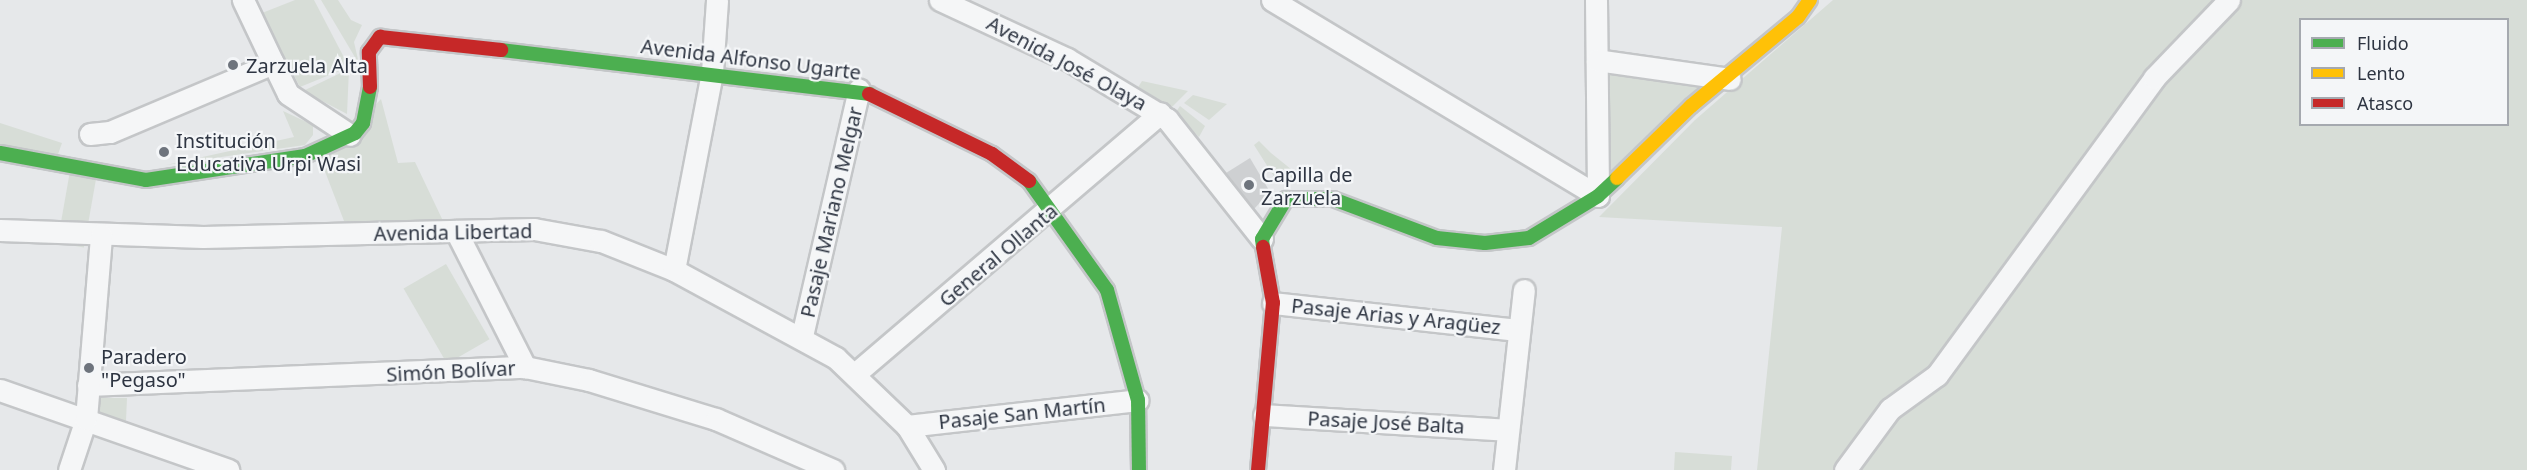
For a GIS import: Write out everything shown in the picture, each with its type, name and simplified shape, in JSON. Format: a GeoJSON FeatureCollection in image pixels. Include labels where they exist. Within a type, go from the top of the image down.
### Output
{"type":"FeatureCollection","features":[{"type":"Feature","properties":{"kind":"street"},"geometry":{"type":"LineString","coordinates":[[243,0],[288,94],[350,135]]}},
{"type":"Feature","properties":{"kind":"street"},"geometry":{"type":"LineString","coordinates":[[674,270],[712,72],[717,0]]}},
{"type":"Feature","properties":{"kind":"street","name":"Avenida José Olaya"},"geometry":{"type":"LineString","coordinates":[[940,0],[1068,59],[1160,113],[1196,148],[1262,239]]}},
{"type":"Feature","properties":{"kind":"street"},"geometry":{"type":"LineString","coordinates":[[1272,0],[1599,196]]}},
{"type":"Feature","properties":{"kind":"street"},"geometry":{"type":"LineString","coordinates":[[1596,0],[1599,196]]}},
{"type":"Feature","properties":{"kind":"street"},"geometry":{"type":"LineString","coordinates":[[1258,470],[1273,303],[1262,239],[1286,199],[1312,195],[1415,232],[1485,243],[1546,231],[1599,196],[1691,106],[1730,79],[1810,0]]}},
{"type":"Feature","properties":{"kind":"street"},"geometry":{"type":"LineString","coordinates":[[1845,470],[1890,409],[1937,375],[2154,78],[2229,0]]}},
{"type":"Feature","properties":{"kind":"street","name":"Avenida Alfonso Ugarte"},"geometry":{"type":"LineString","coordinates":[[350,135],[367,116],[369,52],[380,37],[859,89],[992,154],[1026,178],[1053,209],[1107,290],[1138,400],[1139,470]]}},
{"type":"Feature","properties":{"kind":"street"},"geometry":{"type":"LineString","coordinates":[[1597,60],[1730,79]]}},
{"type":"Feature","properties":{"kind":"street"},"geometry":{"type":"LineString","coordinates":[[90,134],[110,132],[273,63]]}},
{"type":"Feature","properties":{"kind":"street","name":"Pasaje Mariano Melgar"},"geometry":{"type":"LineString","coordinates":[[802,336],[859,89]]}},
{"type":"Feature","properties":{"kind":"street","name":"General Ollanta"},"geometry":{"type":"LineString","coordinates":[[856,374],[1053,209],[1160,113]]}},
{"type":"Feature","properties":{"kind":"street"},"geometry":{"type":"LineString","coordinates":[[0,153],[70,162],[116,177],[178,180],[305,156],[350,135]]}},
{"type":"Feature","properties":{"kind":"street","name":"Avenida Libertad"},"geometry":{"type":"LineString","coordinates":[[0,230],[101,235],[534,229],[601,241],[674,270],[802,336],[856,374],[907,426],[934,470]]}},
{"type":"Feature","properties":{"kind":"street"},"geometry":{"type":"LineString","coordinates":[[456,231],[525,366]]}},
{"type":"Feature","properties":{"kind":"street"},"geometry":{"type":"LineString","coordinates":[[69,470],[86,420],[101,235]]}},
{"type":"Feature","properties":{"kind":"street"},"geometry":{"type":"LineString","coordinates":[[1504,470],[1524,290]]}},
{"type":"Feature","properties":{"kind":"street","name":"Pasaje Arias y Aragüez"},"geometry":{"type":"LineString","coordinates":[[1273,303],[1519,330]]}},
{"type":"Feature","properties":{"kind":"street","name":"Simón Bolívar"},"geometry":{"type":"LineString","coordinates":[[88,385],[525,366],[716,419],[833,470]]}},
{"type":"Feature","properties":{"kind":"street"},"geometry":{"type":"LineString","coordinates":[[0,390],[228,470]]}},
{"type":"Feature","properties":{"kind":"street","name":"Pasaje San Martín"},"geometry":{"type":"LineString","coordinates":[[907,426],[1138,400]]}},
{"type":"Feature","properties":{"kind":"street","name":"Pasaje José Balta"},"geometry":{"type":"LineString","coordinates":[[1264,415],[1508,429]]}},
{"type":"Feature","properties":{"kind":"shaded area"},"geometry":{"type":"Polygon","coordinates":[[[295,0],[314,0],[349,67],[300,87],[262,13],[295,0]]]}},
{"type":"Feature","properties":{"kind":"shaded area"},"geometry":{"type":"Polygon","coordinates":[[[321,0],[338,0],[351,20],[362,25],[354,42],[359,64],[321,0]]]}},
{"type":"Feature","properties":{"kind":"shaded area"},"geometry":{"type":"Polygon","coordinates":[[[1833,0],[2527,0],[2527,470],[1757,470],[1782,227],[1599,217],[1695,120],[1833,0]]]}},
{"type":"Feature","properties":{"kind":"shaded area"},"geometry":{"type":"Polygon","coordinates":[[[1597,60],[1730,79],[1598,196],[1597,60]]]}},
{"type":"Feature","properties":{"kind":"shaded area"},"geometry":{"type":"Polygon","coordinates":[[[349,69],[347,114],[303,91],[349,69]]]}},
{"type":"Feature","properties":{"kind":"shaded area"},"geometry":{"type":"Polygon","coordinates":[[[1142,81],[1188,91],[1168,111],[1137,89],[1142,81]]]}},
{"type":"Feature","properties":{"kind":"shaded area"},"geometry":{"type":"Polygon","coordinates":[[[1193,95],[1227,104],[1209,120],[1184,103],[1193,95]]]}},
{"type":"Feature","properties":{"kind":"shaded area"},"geometry":{"type":"Polygon","coordinates":[[[381,99],[398,163],[415,162],[444,223],[344,221],[321,161],[381,99]]]}},
{"type":"Feature","properties":{"kind":"shaded area"},"geometry":{"type":"Polygon","coordinates":[[[1180,106],[1205,126],[1199,137],[1174,115],[1180,106]]]}},
{"type":"Feature","properties":{"kind":"shaded area"},"geometry":{"type":"Polygon","coordinates":[[[283,111],[313,125],[313,135],[305,145],[166,165],[294,137],[283,111]]]}},
{"type":"Feature","properties":{"kind":"shaded area"},"geometry":{"type":"Polygon","coordinates":[[[0,123],[62,143],[57,157],[0,148],[0,123]]]}},
{"type":"Feature","properties":{"kind":"shaded area"},"geometry":{"type":"Polygon","coordinates":[[[1259,141],[1302,178],[1278,183],[1254,145],[1259,141]]]}},
{"type":"Feature","properties":{"kind":"shaded area"},"geometry":{"type":"Polygon","coordinates":[[[70,171],[97,176],[84,248],[57,243],[70,171]]]}},
{"type":"Feature","properties":{"kind":"shaded area"},"geometry":{"type":"Polygon","coordinates":[[[446,264],[490,339],[447,364],[404,288],[446,264]]]}},
{"type":"Feature","properties":{"kind":"shaded area"},"geometry":{"type":"Polygon","coordinates":[[[95,398],[127,398],[126,421],[96,413],[95,398]]]}},
{"type":"Feature","properties":{"kind":"shaded area"},"geometry":{"type":"Polygon","coordinates":[[[1675,452],[1732,456],[1731,470],[1674,470],[1675,452]]]}},
{"type":"Feature","properties":{"kind":"building","name":"Capilla de Zarzuela"},"geometry":{"type":"Polygon","coordinates":[[[1250,158],[1270,192],[1254,209],[1226,173],[1250,158]]]}},
{"type":"Feature","properties":{"kind":"traffic: fast"},"geometry":{"type":"LineString","coordinates":[[501,50],[869,94]]}},
{"type":"Feature","properties":{"kind":"traffic: fast"},"geometry":{"type":"LineString","coordinates":[[0,153],[146,180],[305,156],[355,133],[363,123],[370,87]]}},
{"type":"Feature","properties":{"kind":"traffic: fast"},"geometry":{"type":"LineString","coordinates":[[1263,247],[1262,239],[1286,199],[1333,199],[1437,238],[1485,243],[1529,238],[1598,196],[1617,178]]}},
{"type":"Feature","properties":{"kind":"traffic: fast"},"geometry":{"type":"LineString","coordinates":[[1029,181],[1107,290],[1138,400],[1139,470]]}},
{"type":"Feature","properties":{"kind":"traffic: slow"},"geometry":{"type":"LineString","coordinates":[[1617,178],[1691,106],[1798,17],[1810,0]]}},
{"type":"Feature","properties":{"kind":"traffic: jam"},"geometry":{"type":"LineString","coordinates":[[370,87],[369,52],[380,37],[501,50]]}},
{"type":"Feature","properties":{"kind":"traffic: jam"},"geometry":{"type":"LineString","coordinates":[[869,94],[992,154],[1029,181]]}},
{"type":"Feature","properties":{"kind":"traffic: jam"},"geometry":{"type":"LineString","coordinates":[[1258,470],[1273,303],[1263,247]]}},
{"type":"Feature","properties":{"kind":"place","name":"Zarzuela Alta"},"geometry":{"type":"Point","coordinates":[233,65]}},
{"type":"Feature","properties":{"kind":"place","name":"Institución Educativa Urpi Wasi"},"geometry":{"type":"Point","coordinates":[164,152]}},
{"type":"Feature","properties":{"kind":"place","name":"Capilla de Zarzuela"},"geometry":{"type":"Point","coordinates":[1249,185]}},
{"type":"Feature","properties":{"kind":"place","name":"Paradero \"Pegaso\""},"geometry":{"type":"Point","coordinates":[89,368]}}]}
